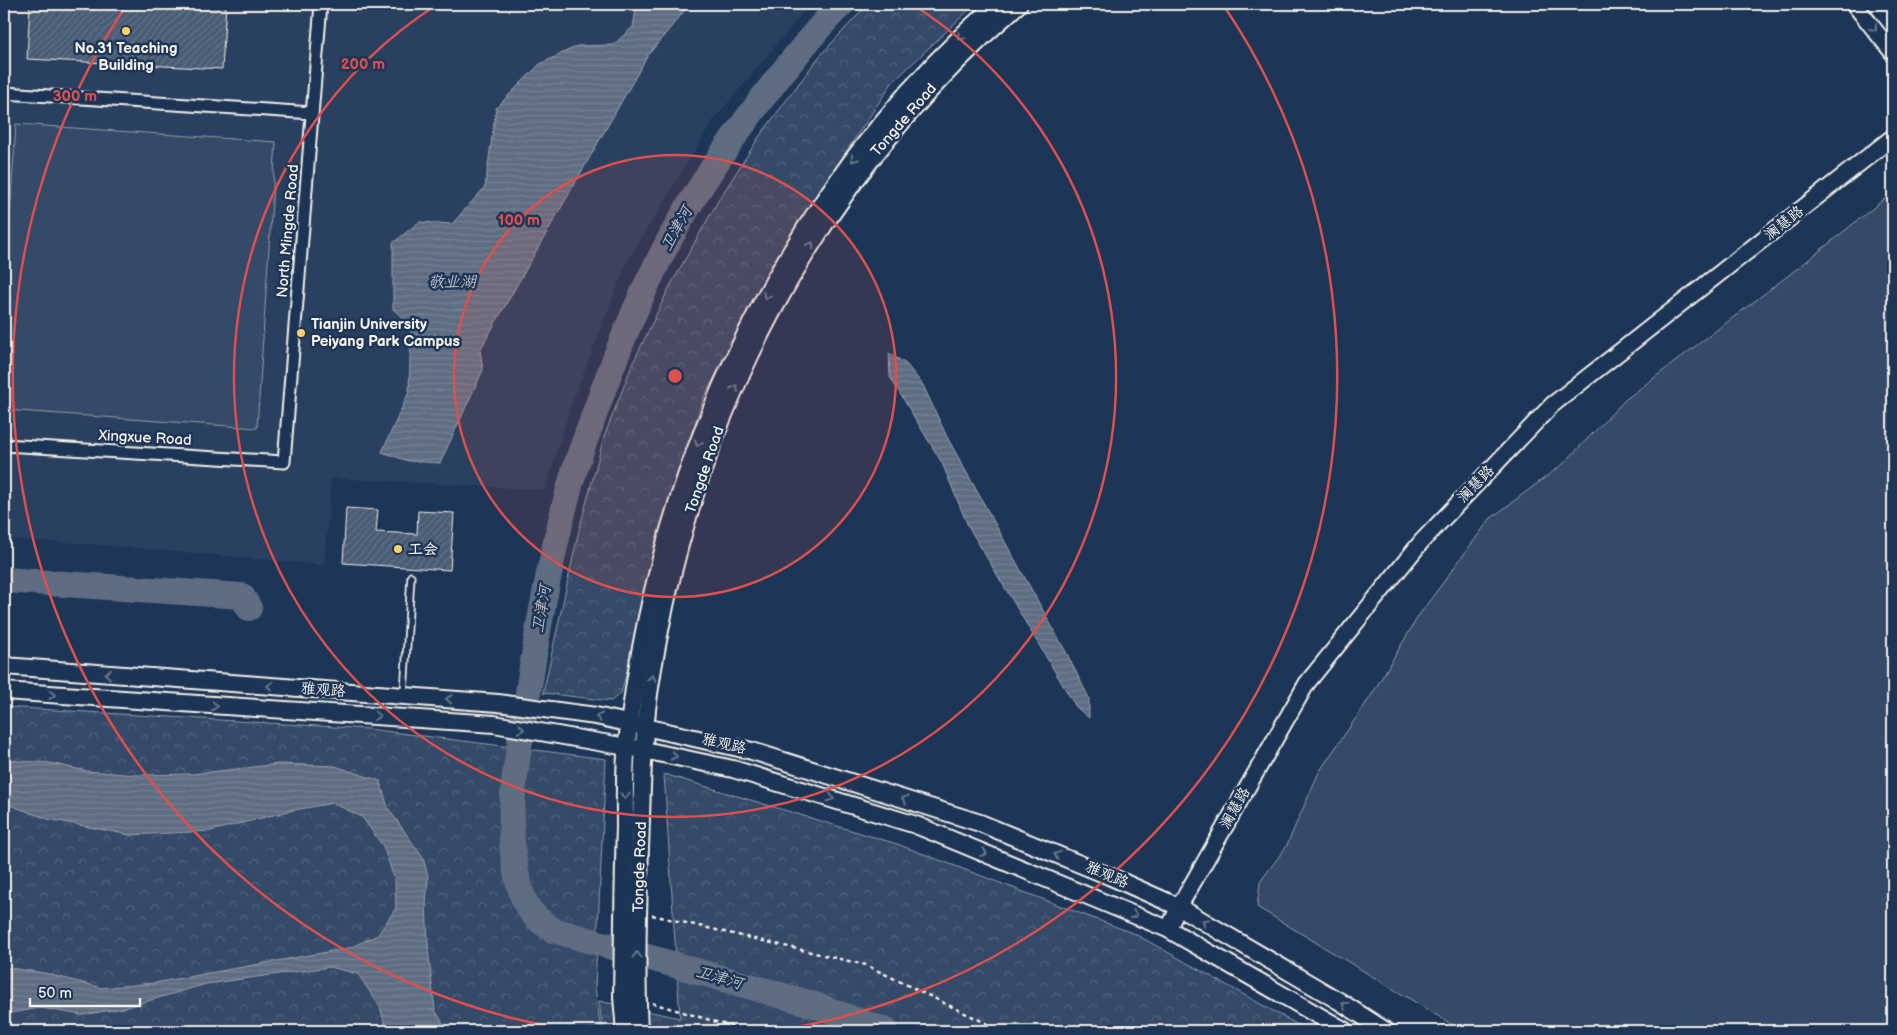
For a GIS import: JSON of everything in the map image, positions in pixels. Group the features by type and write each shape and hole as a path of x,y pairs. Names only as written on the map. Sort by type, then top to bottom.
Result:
{"main road":[{"name":"Tongde Road","path":"625,1031 630,998 626,747 629,723 651,595 680,492 699,439 747,333 801,234 868,139 935,62 996,4"},
{"name":"Tongde Road","path":"630,912 651,687 673,572 713,442 733,391 760,333 787,283 855,179 888,137 939,80 980,38 1019,4"},
{"name":"雅观路","path":"4,666 498,703 596,716 752,751 980,824 1109,876 1179,907 1386,1031"},
{"name":"雅观路","path":"4,692 494,724 644,750 733,769 916,825 1168,930 1345,1031"},
{"name":"Tongde Road","path":"630,998 639,1031"}],"street":[{"name":"North Mingde Road","path":"284,462 321,4"},
{"path":"1854,4 1893,53"},
{"path":"1876,4 1893,26"},
{"path":"4,93 312,113"},
{"name":"澜慧路","path":"1168,930 1179,907 1307,683 1422,541 1552,405 1893,137"},
{"name":"Xingxue Road","path":"4,445 284,462"}],"lane":[{"path":"404,696 411,576"}],"path":[{"path":"630,912 866,965 1002,1031"},
{"path":"630,998 747,1031"}],"shaded area":[{"name":"Tianjin University Peiyang Park Campus","path":"4,4 810,4 713,121 627,262 571,405 545,490 331,478 324,565 88,544 4,539"}],"green space":[{"path":"868,4 975,4 892,83 795,228 704,397 655,542 638,631 621,693 611,701 543,693 579,530 604,437 633,363 669,288 718,201 759,137 818,58"},
{"path":"16,124 276,142 257,428 4,410 4,305"},
{"path":"1893,192 1893,1031 1463,1031 1257,907 1260,882 1286,847 1319,772 1371,696 1419,615 1490,519 1563,464 1625,400 1802,265"},
{"path":"4,707 368,729 606,759 595,987 601,1031 4,1031"},
{"path":"664,774 897,844 1135,934 1309,1031 603,1031 599,1001 680,1018"}],"water":[{"name":"敬业湖","path":"637,4 690,4 648,55 480,350 483,370 440,463 408,461 382,452 409,392 411,326 393,309 393,243 419,222 452,224 485,187 496,108 540,64 577,46 613,45 633,27"},
{"path":"889,353 906,364 923,385 947,437 1066,652 1089,698 1089,718 1076,707 968,526 942,463 890,377"},
{"path":"4,760 50,763 86,771 137,775 193,774 279,764 335,766 380,781 388,808 423,858 428,876 426,907 429,959 435,1010 448,1031 387,1031 380,1007 358,974 330,967 206,984 124,1008 82,1015 41,1008 4,1014 4,967 44,973 102,988 154,983 349,948 378,935 396,908 395,880 383,846 362,817 333,803 289,811 211,831 130,835 48,819 4,803"}],"building":[{"name":"No.31 Teaching Building","path":"30,4 226,4 222,69 27,59"},
{"name":"工会","path":"346,508 378,510 376,532 417,534 418,511 454,513 450,570 343,563"}],"waterway":[{"name":"卫津河","path":"842,4 818,29 781,74 737,132 684,214 638,304 599,400 575,468 551,563 515,773 512,823 513,849 516,873 525,903 535,916 553,930 815,1005 886,1031"},
{"path":"4,580 242,596 249,608"}],"place":[{"name":"No.31 Teaching Building","path":"126,31"},
{"name":"Tianjin University Peiyang Park Campus","path":"301,333"},
{"name":"工会","path":"398,549"}]}
